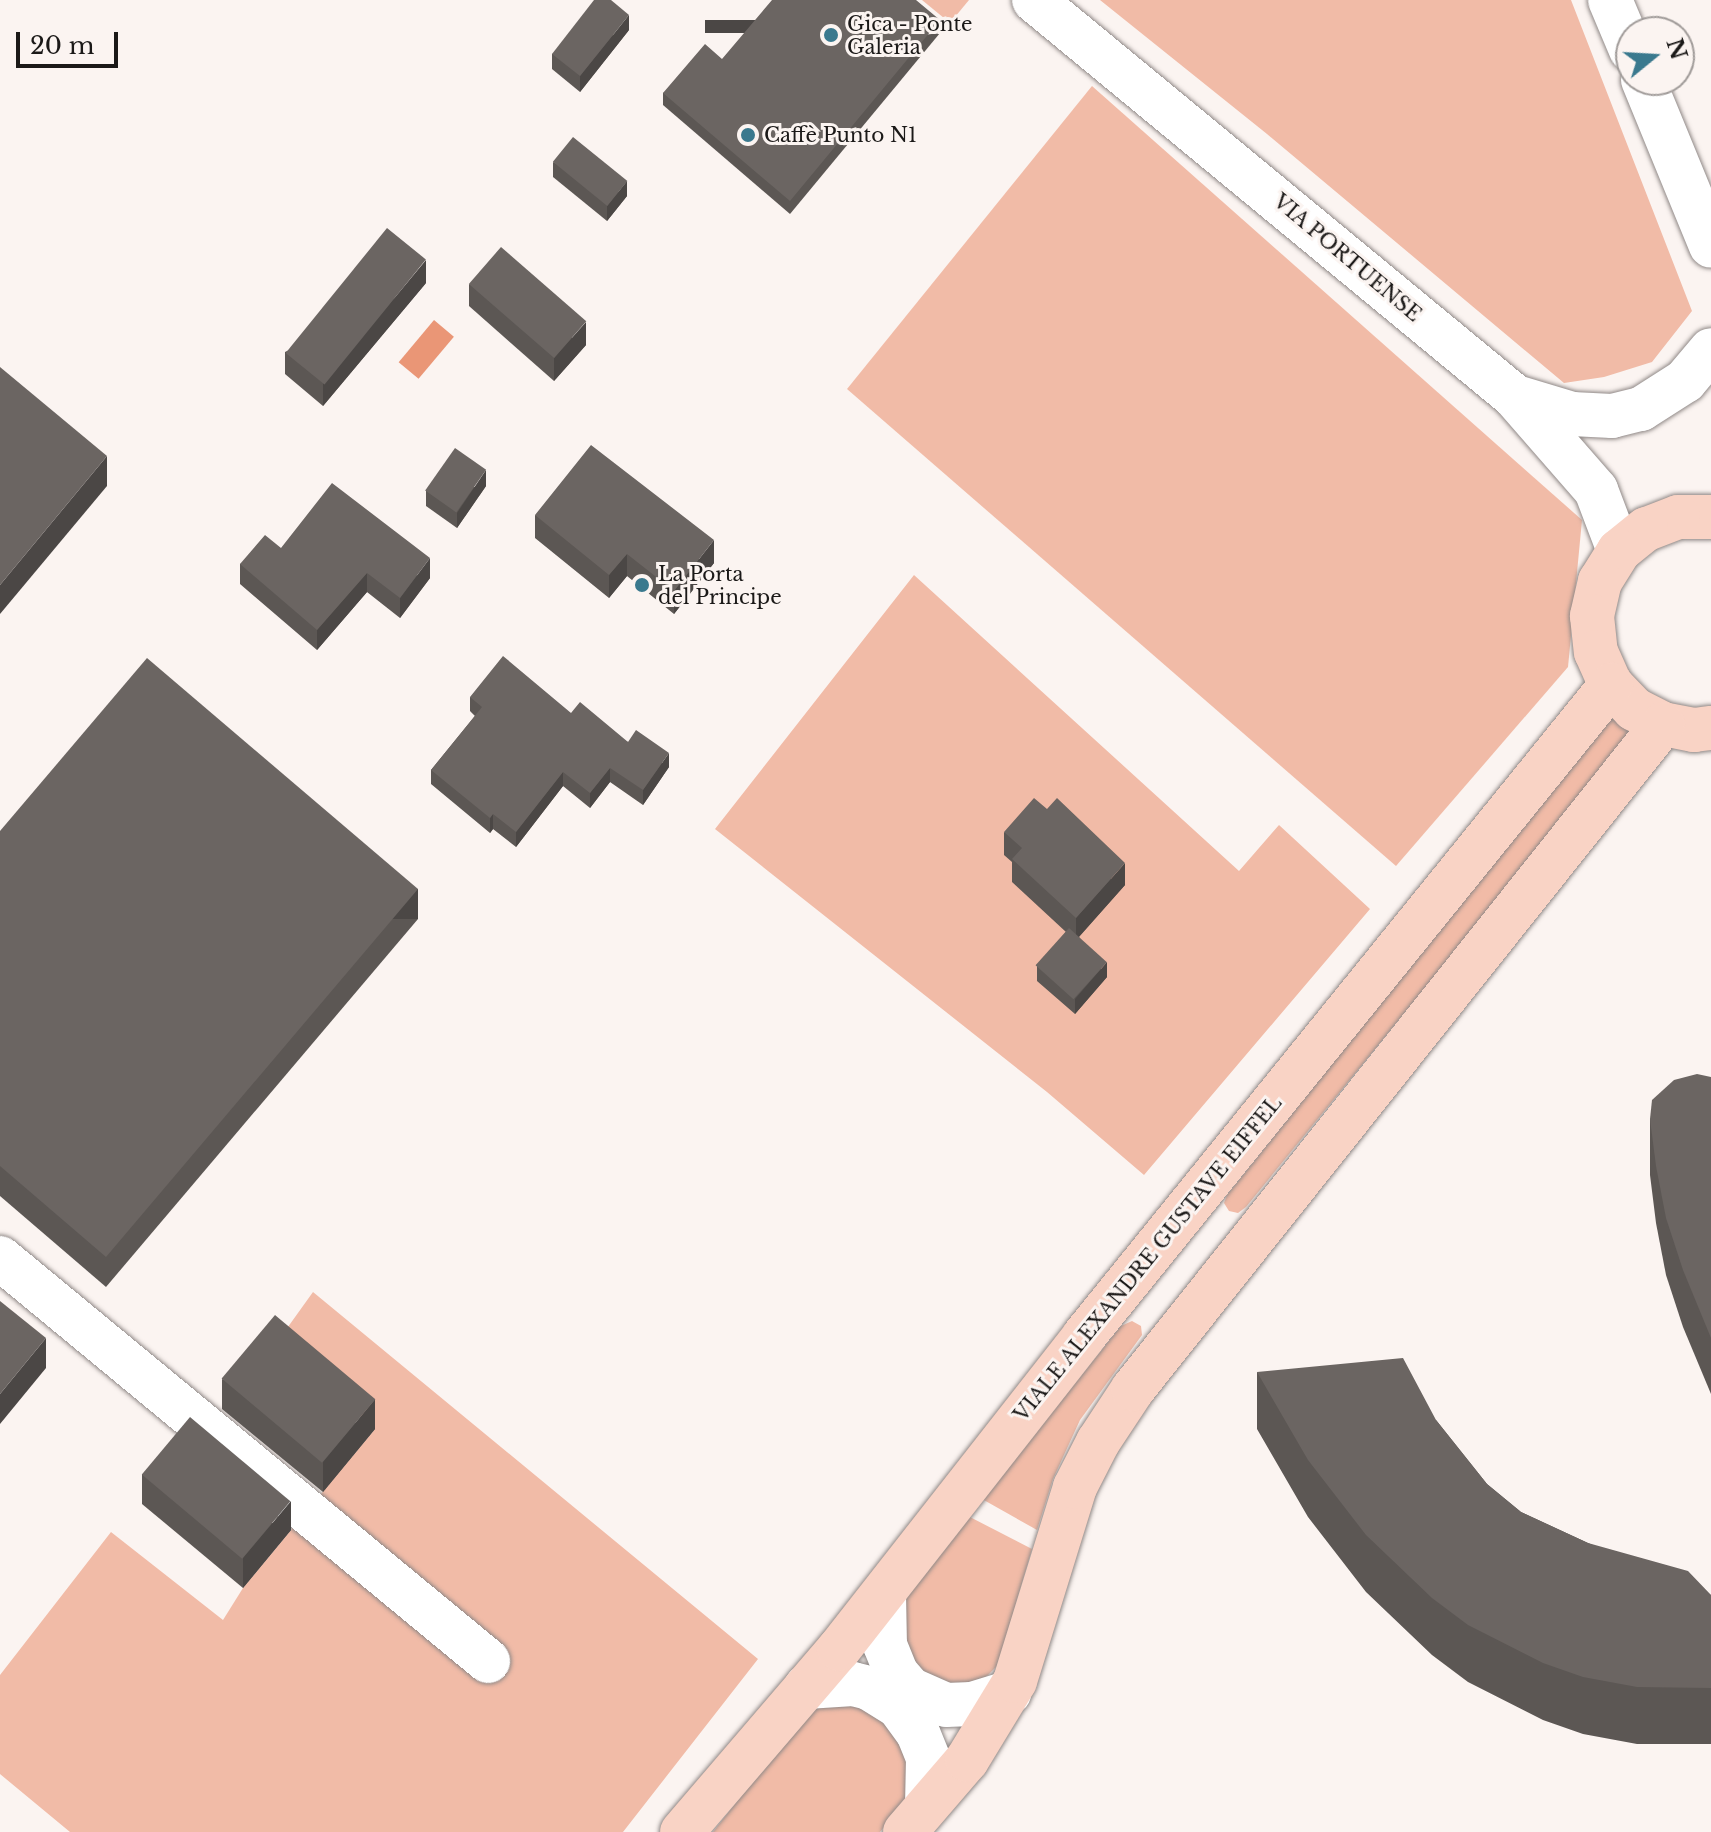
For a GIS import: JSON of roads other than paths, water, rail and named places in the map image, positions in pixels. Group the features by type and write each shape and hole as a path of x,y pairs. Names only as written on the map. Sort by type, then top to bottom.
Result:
{"main road":[{"path":"1711,517 1678,517 1646,529 1619,551 1600,581 1592,616 1596,652 1611,685 1634,709 1663,724 1694,730 1711,728"},
{"name":"VIALE ALEXANDRE GUSTAVE EIFFEL","path":"682,1832 884,1594 1084,1336 1611,685"},
{"path":"916,1819 967,1760 1009,1693 1029,1645 1075,1487 1098,1442 1133,1389 1663,724"}],"street":[{"name":"VIA PORTUENSE","path":"1034,0 1514,396 1596,490 1619,551"},
{"path":"1650,96 1711,246"},
{"path":"1514,396 1572,414 1612,416 1641,409 1685,381 1711,350"},
{"path":"0,1258 488,1661"},
{"path":"884,1594 885,1645 897,1674 910,1689 946,1705 972,1704 1009,1693"},
{"path":"806,1687 853,1684 869,1688 899,1707 918,1733 928,1758 916,1819"}],"place":[{"name":"Gica - Ponte Galeria","path":"831,35"},
{"name":"Caffè Punto N1","path":"748,135"},
{"name":"La Porta del Principe","path":"642,585"}]}
